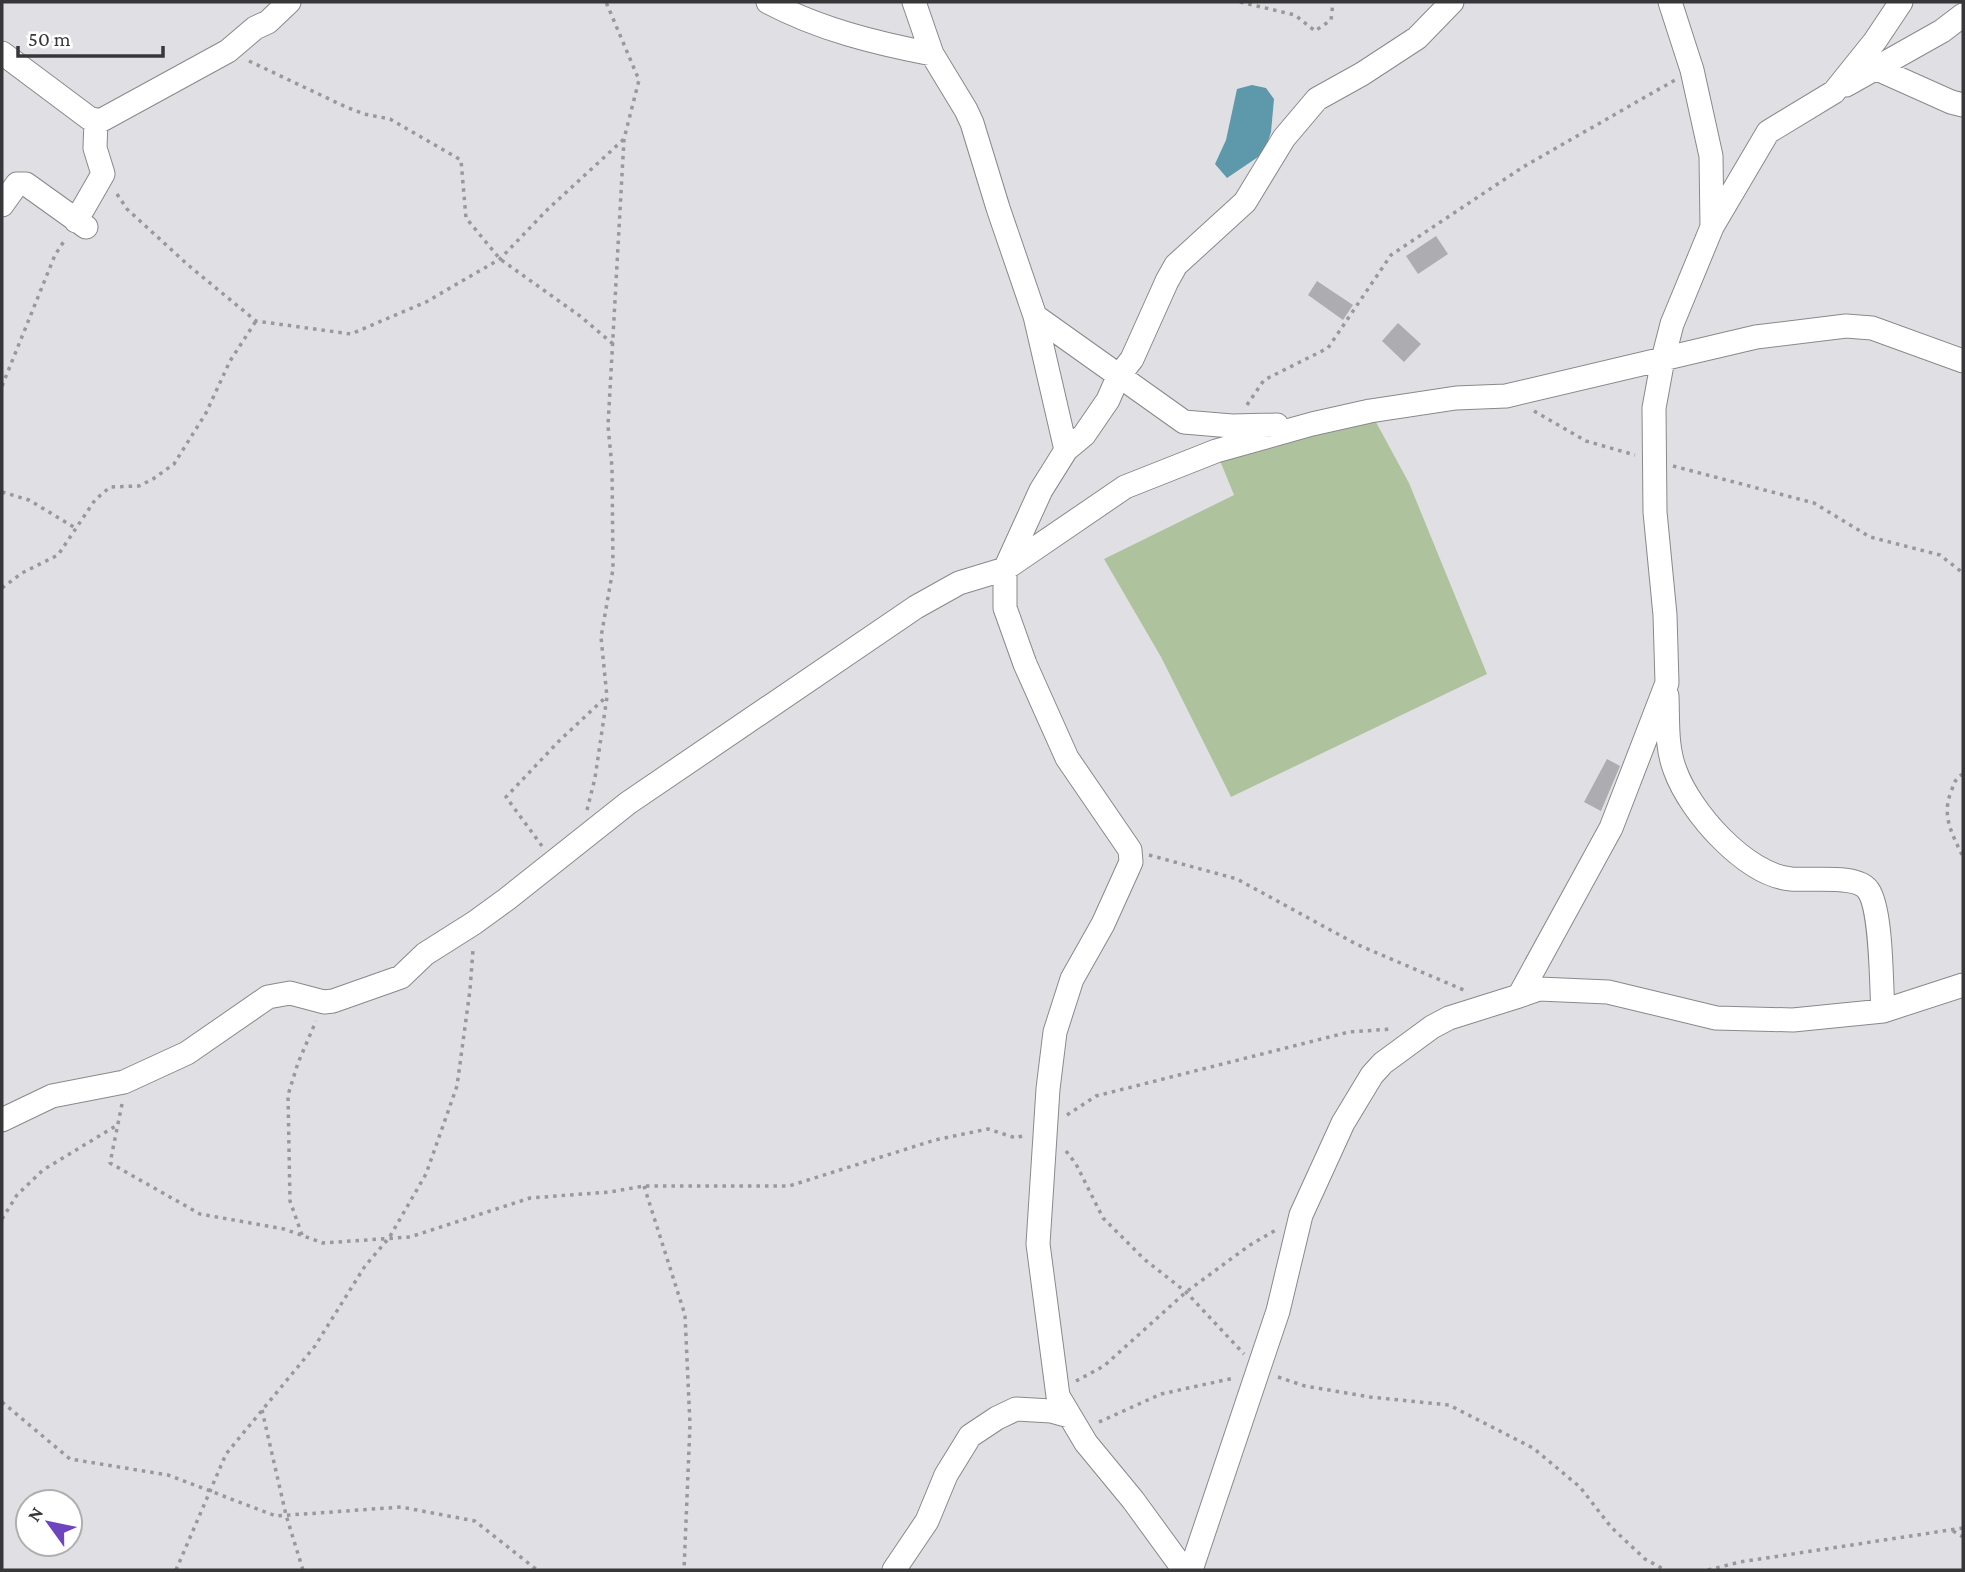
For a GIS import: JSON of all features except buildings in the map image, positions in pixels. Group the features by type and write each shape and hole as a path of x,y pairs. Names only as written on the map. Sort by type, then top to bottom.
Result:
{"street":[{"path":"96,121 114,115 228,51 255,28 268,22 289,2"},
{"path":"768,2 813,24 885,45 932,54"},
{"path":"914,2 932,54 972,123 1035,316 1066,450"},
{"path":"1184,1570 1133,1500 1086,1443 1056,1391 1038,1244 1047,1098 1055,1032 1072,979 1103,924 1131,862 1130,850 1066,758 1025,664 1006,612 1005,569 1041,490 1066,450 1084,435 1108,400 1118,377 1132,359 1176,265 1245,202 1284,138 1317,99 1417,38 1452,2"},
{"path":"1670,2 1692,70 1711,156 1712,228"},
{"path":"1834,92 1875,41 1901,2"},
{"path":"1884,1011 1877,914 1869,890 1857,881 1779,877 1735,852 1721,840 1694,806 1674,768 1669,742 1665,615 1655,512 1654,408 1672,324 1712,228 1768,132 1942,31 1963,15"},
{"path":"2,53 96,121"},
{"path":"1875,68 1963,105"},
{"path":"2,205 17,184 26,184 81,224 103,174 95,148 96,121"},
{"path":"1035,316 1184,422 1232,426 1312,424"},
{"path":"2,1120 52,1096 124,1082 187,1053 268,997 290,993 324,1002 333,1001 401,977 425,954 474,923 628,803 878,631 959,583 1005,569 1125,487 1216,451 1370,411 1456,398 1506,396 1756,337 1846,326 1872,328 1963,361"},
{"path":"1519,996 1611,828 1667,683"},
{"path":"1191,1570 1278,1311 1301,1215 1343,1123 1372,1075 1383,1063 1432,1027 1449,1018 1539,989 1608,992 1723,1018 1793,1020 1884,1011 1963,985"},
{"path":"894,1570 927,1521 946,1475 970,1436 1016,1409 1051,1411 1069,1416"}],"path":[{"path":"579,843 595,778 607,696 601,637 613,569 612,467 608,426 624,139 639,80 606,2"},
{"path":"1240,2 1295,15 1315,31 1331,20 1333,2"},
{"path":"228,51 346,107 390,119 461,160 466,218 500,259 580,316 613,344"},
{"path":"1232,426 1264,380 1328,348 1391,255 1523,167 1692,70"},
{"path":"103,174 127,209 188,265 256,321 351,334 426,302 500,259 624,139"},
{"path":"2,386 55,255 81,224"},
{"path":"2,588 22,573 58,555 95,500 110,487 139,485 153,480 174,464 201,421 230,361 256,321"},
{"path":"1506,396 1586,441 1814,503 1870,537 1940,555 1963,573"},
{"path":"2,492 29,500 77,529"},
{"path":"554,862 506,797 559,741 607,696"},
{"path":"1963,774 1957,777 1945,805 1947,821 1963,857"},
{"path":"1130,850 1237,879 1356,944 1497,1004"},
{"path":"176,1570 226,1454 315,1346 365,1266 389,1238 426,1174 457,1086 470,990 474,923"},
{"path":"302,1236 290,1201 288,1095 298,1063 324,1002"},
{"path":"124,1082 119,1124 110,1163 200,1214 284,1229 323,1243 410,1237 530,1198 610,1192 644,1186 789,1186 935,1140 988,1129 1016,1138 1047,1127 1096,1096 1349,1032 1432,1027"},
{"path":"2,1219 17,1195 43,1170 119,1124"},
{"path":"1047,1127 1076,1164 1103,1218 1144,1259 1186,1292 1259,1370 1305,1386 1449,1405 1533,1448 1580,1487 1611,1527 1645,1559 1665,1570"},
{"path":"644,1186 685,1315 690,1425 684,1570"},
{"path":"1056,1391 1104,1366 1186,1292 1250,1245 1301,1215"},
{"path":"1069,1416 1095,1423 1161,1394 1219,1382 1259,1370"},
{"path":"2,1402 70,1460 167,1475 276,1516 401,1507 475,1521 537,1570"},
{"path":"262,1410 286,1515 303,1570"},
{"path":"1709,1570 1740,1562 1963,1528"},
{"path":"1951,1530 1963,1537"}],"green space":[{"path":"1370,411 1409,483 1487,674 1231,797 1161,657 1104,559 1234,495 1216,451"}],"water":[{"path":"1252,85 1266,88 1274,99 1271,132 1264,153 1227,178 1215,164 1226,140 1237,89"}]}
